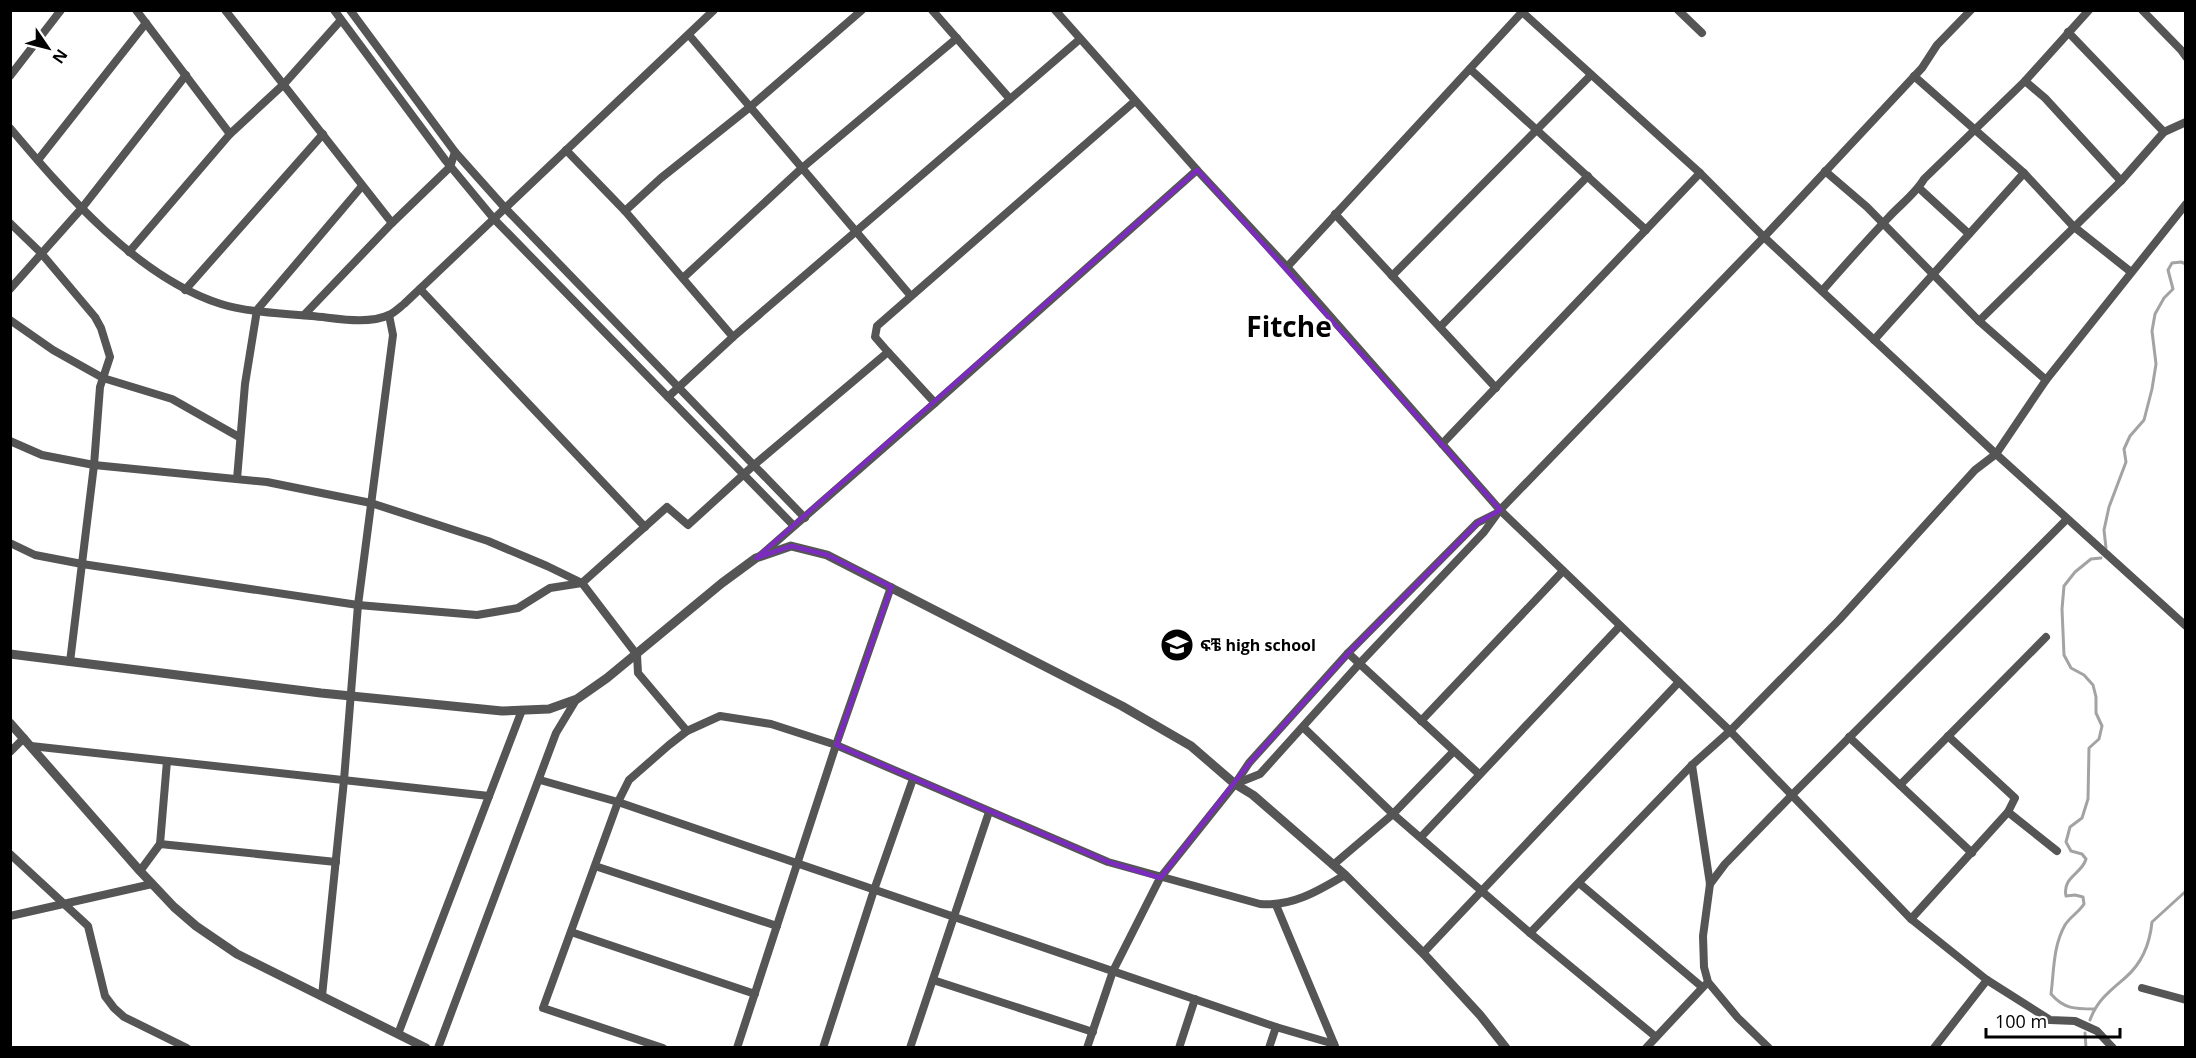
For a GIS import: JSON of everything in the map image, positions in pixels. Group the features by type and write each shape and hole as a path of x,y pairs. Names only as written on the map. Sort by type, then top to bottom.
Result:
{"street":[{"path":"10,75 61,10"},
{"path":"136,10 230,134"},
{"path":"225,10 392,223"},
{"path":"334,10 450,167 494,219 794,526"},
{"path":"350,10 455,152 505,208 805,518"},
{"path":"10,128 82,208 129,252 185,290 223,305 370,320 389,315 420,289 714,10"},
{"path":"625,212 661,178 750,107 862,10"},
{"path":"932,10 1010,99"},
{"path":"1055,10 1197,170 1287,267 1500,510 1730,731 1911,919 1987,980 2050,1020 2075,1021 2097,1031 2113,1047"},
{"path":"1678,10 1702,33"},
{"path":"1235,784 1260,774 1304,728 1360,663 1484,532 1500,510 1764,237 1914,76 1937,45 1971,10"},
{"path":"1822,291 1912,192 1919,188 1924,179 2025,81 2089,10"},
{"path":"2142,10 2186,57"},
{"path":"1287,267 1522,11 1700,173 1764,237 1996,454 2186,626"},
{"path":"129,252 230,134 284,84 341,20"},
{"path":"38,160 146,22"},
{"path":"2068,32 2164,132"},
{"path":"689,35 910,295"},
{"path":"683,278 802,168 957,38"},
{"path":"668,397 733,337 1080,39"},
{"path":"1470,69 1646,230"},
{"path":"10,289 82,208 186,75"},
{"path":"1392,276 1591,75"},
{"path":"1914,76 2024,173 2073,226 2131,272"},
{"path":"2025,81 2045,98 2121,181"},
{"path":"935,403 875,337 877,326 1135,101"},
{"path":"1979,321 2121,181 2164,132 2186,122"},
{"path":"185,290 323,134"},
{"path":"566,150 625,212 733,337"},
{"path":"304,315 392,223 450,167 455,152"},
{"path":"10,654 502,711 549,709 576,700 637,655 722,583 805,518 1197,170"},
{"path":"1825,171 1883,223 1979,321 2046,380"},
{"path":"1442,444 1700,173"},
{"path":"1874,340 2024,173"},
{"path":"1440,327 1588,176"},
{"path":"237,479 245,384 257,310 362,186"},
{"path":"1919,188 1969,234"},
{"path":"1530,933 1692,765 1730,731 1839,620 1975,470 1996,454 2046,380 2186,204"},
{"path":"1335,214 1496,388"},
{"path":"10,223 40,253 95,317 110,357 100,387 94,465 70,662"},
{"path":"420,289 645,526"},
{"path":"322,996 344,780 358,605 393,335 389,315"},
{"path":"10,320 53,350 103,378 172,399 239,437"},
{"path":"10,543 35,555 82,564 358,605 477,615 518,608 550,588 582,583 667,507 688,525 754,465 888,352"},
{"path":"10,441 42,455 94,465 267,482 371,503 488,541 582,583 637,655 638,673 687,731"},
{"path":"1088,1047 1113,971 1160,878 1249,763 1348,653 1477,523 1500,510"},
{"path":"1710,884 1725,864 1792,795 2067,519"},
{"path":"756,558 791,546 827,555 1122,706 1191,746 1235,784 1253,795 1345,875 1423,953 1506,1047"},
{"path":"1421,721 1563,571"},
{"path":"737,1047 836,745 891,587"},
{"path":"1421,837 1620,626"},
{"path":"1900,785 2046,637"},
{"path":"1348,653 1479,774"},
{"path":"1423,953 1679,682"},
{"path":"438,1047 556,733 576,700"},
{"path":"398,1034 522,710"},
{"path":"663,1047 543,1008 618,802 629,780 687,731 720,716 771,723 836,745 1108,862 1260,904 1276,905 1314,893 1345,875"},
{"path":"10,723 152,884 174,907 217,941 426,1047"},
{"path":"1304,728 1393,814 1530,933 1656,1037"},
{"path":"1911,919 2008,812 2015,798 1948,736"},
{"path":"1849,737 1972,853"},
{"path":"10,752 28,742 167,761 489,796"},
{"path":"1333,865 1393,814 1454,752"},
{"path":"140,871 160,844 167,761"},
{"path":"1646,1047 1705,985 1703,936 1710,884 1692,765"},
{"path":"823,1047 913,779"},
{"path":"540,780 618,802 1335,1046"},
{"path":"912,1047 989,812"},
{"path":"2008,812 2058,851"},
{"path":"160,844 336,862"},
{"path":"10,854 88,926 105,996 114,1008 124,1017 187,1047"},
{"path":"595,866 777,926"},
{"path":"1579,883 1705,985 1769,1047"},
{"path":"10,916 152,884"},
{"path":"1276,905 1335,1046"},
{"path":"571,932 755,994"},
{"path":"933,980 1093,1032"},
{"path":"1934,1047 1987,980"},
{"path":"2142,988 2186,1000"},
{"path":"1179,1047 1195,999"},
{"path":"1269,1047 1276,1027"}],"highlighted area":[{"path":"1197,170 1500,510 1477,523 1348,653 1249,763 1160,878 1108,862 836,745 891,587 827,555 791,546 756,558"}],"waterway":[{"path":"2106,548 2104,530 2109,507 2126,462 2124,449 2130,436 2144,420 2152,389 2156,364 2152,331 2155,314 2164,298 2173,289 2168,270 2172,263 2186,264"},
{"path":"2094,1009 2070,1007 2051,994 2058,941 2067,922 2084,904 2083,897 2066,896 2067,884 2086,859 2082,854 2071,851 2066,842 2070,827 2082,818 2088,799 2089,748 2099,739 2102,726 2096,713 2093,685 2084,675 2071,668 2064,655 2062,609 2064,586 2075,572 2091,559 2101,558"},
{"path":"2090,1020 2101,1001 2141,959 2152,922 2186,891"},
{"path":"2085,1033 2086,1048"}],"place":[{"name":"ፍቼ high school","path":"1177,645"}],"district":[{"name":"Fitche","path":"1289,327"}]}
